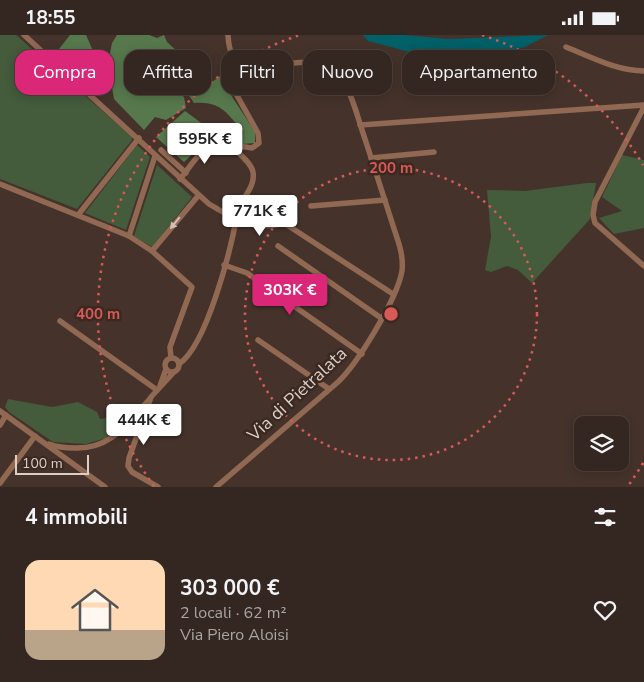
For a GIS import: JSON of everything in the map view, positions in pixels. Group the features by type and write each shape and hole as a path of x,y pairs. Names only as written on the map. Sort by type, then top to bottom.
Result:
{"street":[{"path":"24,35 139,138 154,156 198,196 237,219 262,227 284,223 393,294"},
{"path":"228,35 228,50"},
{"path":"566,47 611,65 633,71 644,71"},
{"name":"Via di Pietralata","path":"216,487 350,369 362,354 401,276 403,259 347,88 324,65 302,62 293,63"},
{"path":"180,179 208,146 220,143 231,146 254,147 260,141 258,133 237,95"},
{"path":"360,125 644,106"},
{"path":"644,106 595,202 593,215 597,225 644,266"},
{"path":"78,215 139,138"},
{"path":"44,442 62,447 88,448 104,443 178,369 179,363 192,350 202,334 224,265 237,219 237,212 251,185 253,174 250,166 231,146"},
{"path":"161,150 186,173"},
{"path":"371,158 434,152"},
{"path":"129,236 154,156"},
{"path":"0,184 129,236 152,251 192,287 172,341 171,358"},
{"path":"152,251 198,196"},
{"path":"311,206 385,200"},
{"path":"278,247 381,317"},
{"path":"224,265 247,273 362,354"},
{"path":"60,321 158,389"},
{"path":"258,340 329,389"},
{"path":"171,358 179,363"},
{"path":"158,389 166,369 166,361 171,358"},
{"path":"166,369 174,372"},
{"path":"151,397 128,464 136,475 158,487"},
{"path":"0,411 105,487"},
{"path":"0,425 6,415"},
{"path":"0,486 34,435"},
{"path":"58,453 58,450 62,447"}],"green space":[{"path":"0,35 16,35 33,50 15,50 15,95 84,95 132,137 132,140 77,209 0,179"},
{"path":"70,35 86,35 93,50 58,50"},
{"path":"117,35 149,35 157,38 164,35 167,42 176,50 124,50 124,95 181,95 184,97 186,108 166,120 155,117 144,130 114,99 114,50 111,50"},
{"path":"221,76 221,95 231,95 255,132 255,143 242,144 240,141 243,132 228,114 217,106 194,103 189,95 211,95 211,83"},
{"path":"185,111 200,122 216,139 202,145 184,162 156,137"},
{"path":"137,145 150,157 126,230 85,213"},
{"path":"622,155 644,160 644,228 614,234 599,218 622,211 602,197"},
{"path":"157,165 192,197 152,247 134,236"},
{"path":"596,183 590,219 532,283 518,270 507,266 491,272 485,270 491,237 487,190 525,191"},
{"path":"8,399 52,407 78,402 97,412 100,419 129,415 106,438 86,444 53,442 9,412 5,407"}],"water":[{"path":"363,35 404,35 448,39 548,35 525,47 512,50 402,50 368,41"}]}
